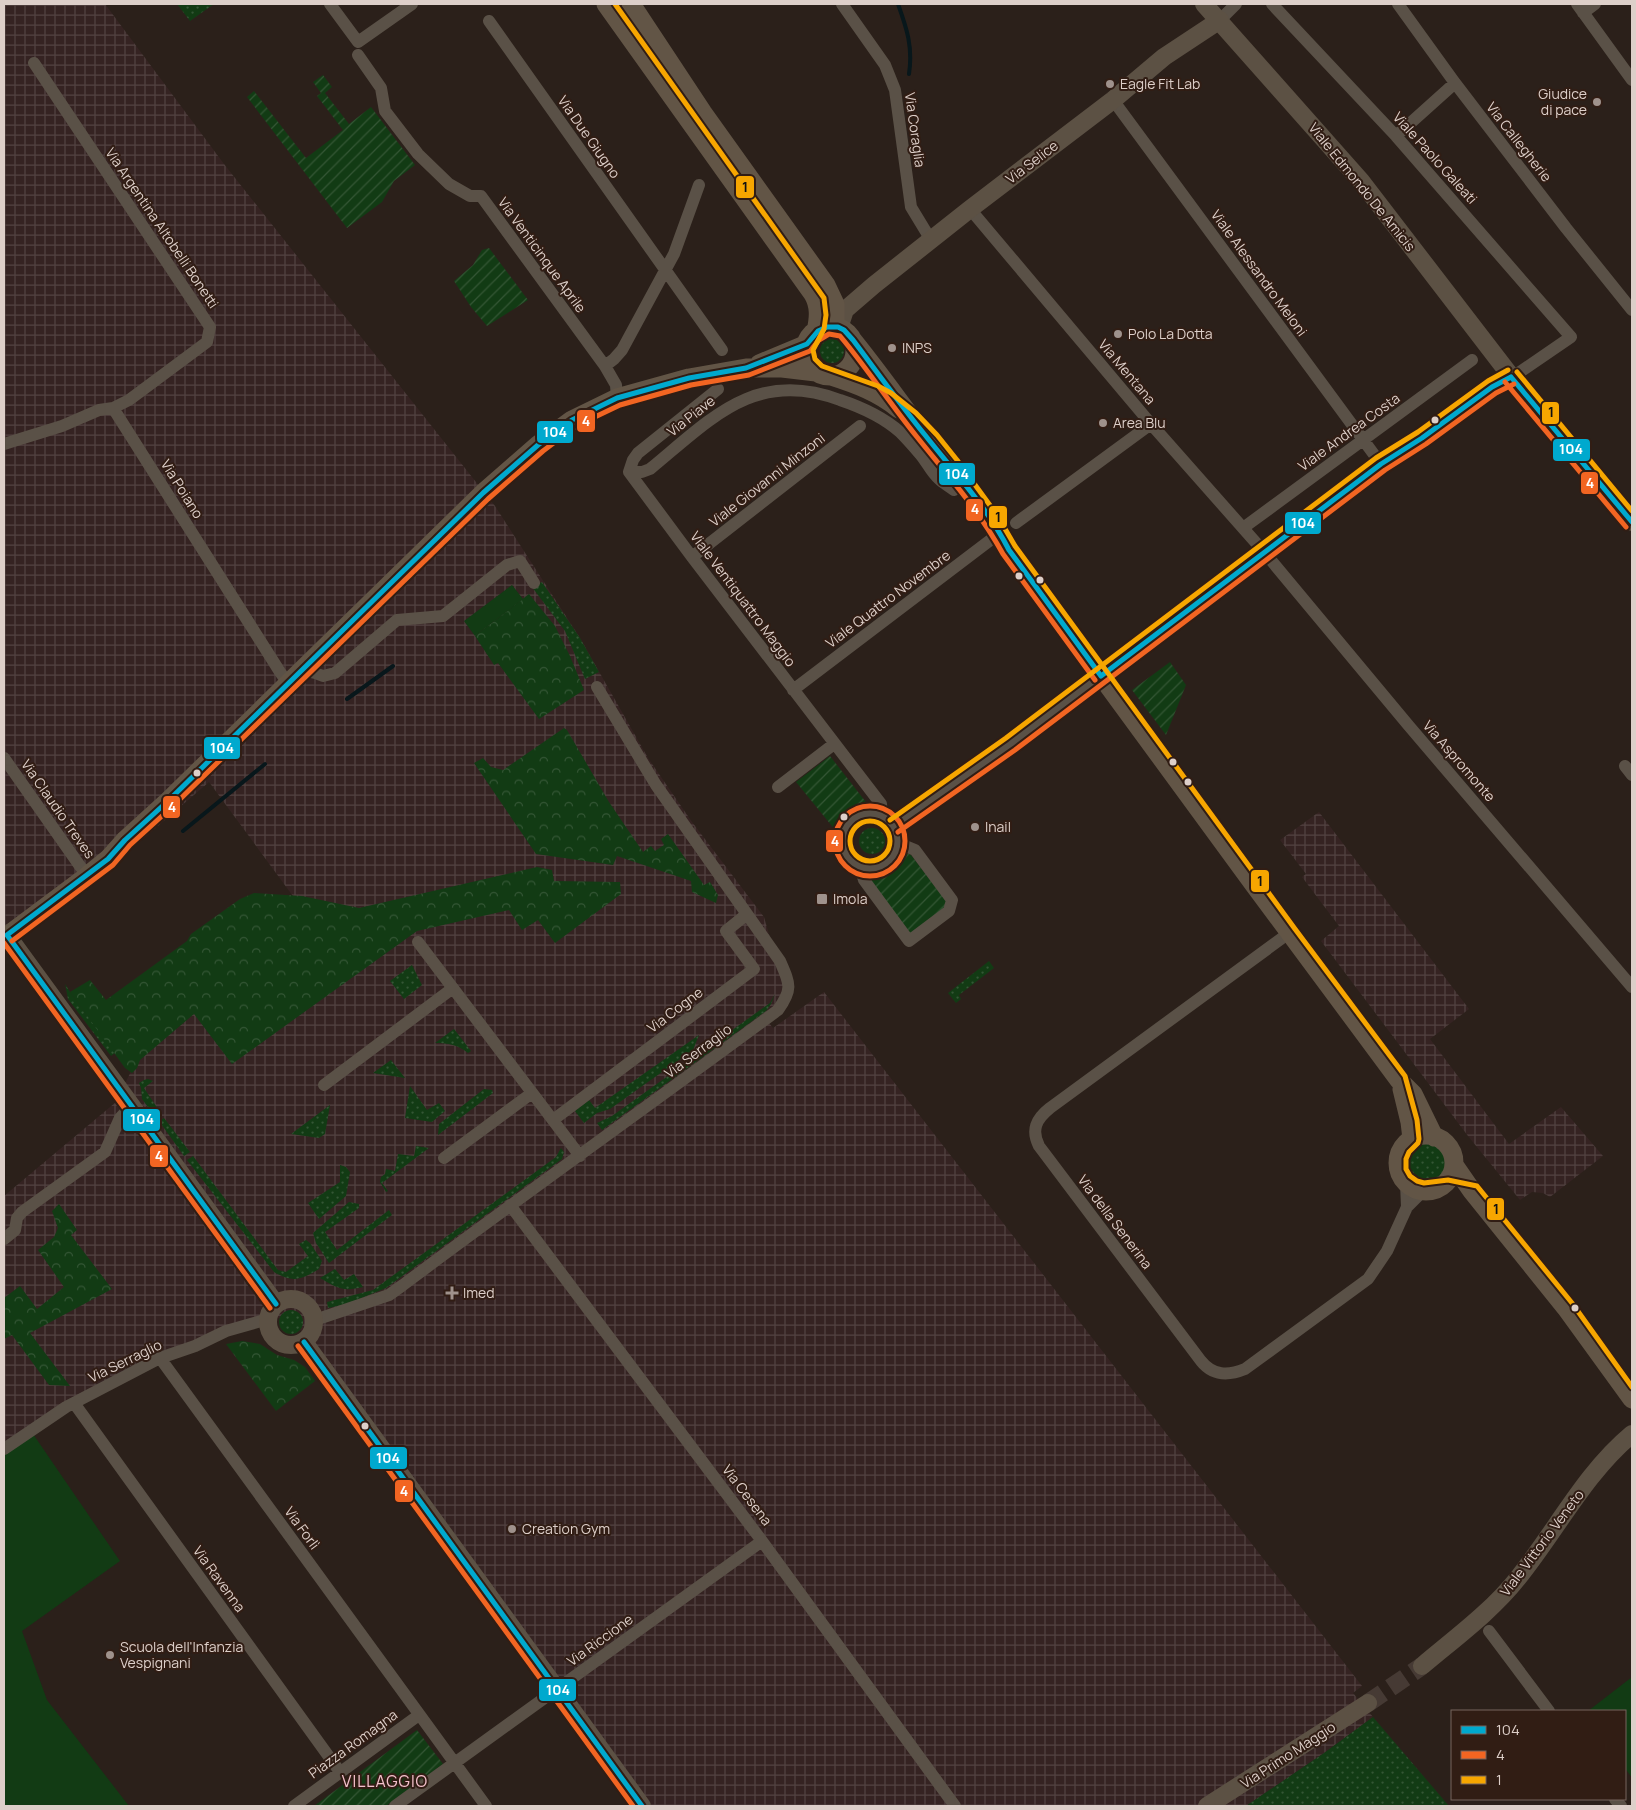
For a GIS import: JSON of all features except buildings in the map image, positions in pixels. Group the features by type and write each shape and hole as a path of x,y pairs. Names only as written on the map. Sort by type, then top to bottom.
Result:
{"main road":[{"path":"606,4 813,294 818,307 807,360 824,374 845,371 854,360 855,352 842,331 835,304 826,285 703,113 631,4"},
{"path":"746,368 811,338 829,326 842,331 877,370 914,421 1008,527 1009,550 1289,933 1399,1080 1413,1094 1434,1137"},
{"path":"6,937 108,859 125,840 506,471 538,444 572,420 617,398 688,378 746,368 782,368 824,374 864,387 887,399 914,421"},
{"path":"1399,1080 1410,1122 1412,1139"},
{"path":"1472,1191 1423,1187 1401,1176 1398,1160 1400,1152 1405,1144 1420,1136 1434,1137 1446,1143 1450,1149 1454,1165 1472,1191 1566,1308 1632,1398"},
{"path":"1423,1187 1447,1182 1452,1174 1454,1165"}],"street":[{"path":"330,4 358,42 412,4"},
{"name":"Via Coraglia","path":"842,4 885,65 892,82 895,90 911,207 931,240"},
{"name":"Viale Edmondo De Amicis","path":"1204,4 1361,181 1511,377 1632,522"},
{"name":"Via Selice","path":"842,331 845,310 970,209 1113,100 1164,57 1220,20 1236,4"},
{"name":"Viale Paolo Galeati","path":"1272,4 1396,136 1571,337 1511,377"},
{"name":"Via Callegherie","path":"1398,4 1455,83 1632,310"},
{"path":"1595,4 1580,8 1632,79"},
{"name":"Via Due Giugno","path":"489,21 722,350"},
{"name":"Via Venticinque Aprile","path":"358,54 381,88 385,111 418,154 449,184 470,196 481,196 605,366 616,386 617,398"},
{"name":"Via Argentina Altobelli Bonetti","path":"34,63 210,327 207,342 129,400 113,408"},
{"path":"1396,136 1455,83"},
{"name":"Viale Alessandro Meloni","path":"1113,100 1381,464"},
{"path":"605,366 614,360 622,350 666,271 699,185"},
{"name":"Via Mentana","path":"970,209 1151,424 1265,553"},
{"name":"Viale Andrea Costa","path":"1242,528 1472,360"},
{"path":"894,826 1010,744 1381,464 1422,438 1492,387 1511,377"},
{"name":"Via Piave","path":"718,389 638,453 633,460 630,472 642,472 650,469 725,408 761,393 796,390 830,396 858,406 876,416 899,432 920,454 937,478 954,490"},
{"path":"4,444 62,426 99,410 113,408"},
{"name":"Via Poiano","path":"113,408 280,672 294,677"},
{"name":"Viale Quattro Novembre","path":"793,690 1008,527 1151,424"},
{"name":"Viale Giovanni Minzoni","path":"692,557 860,426"},
{"name":"Viale Ventiquattro Maggio","path":"630,472 835,747 881,804 882,816"},
{"name":"Via Aspromonte","path":"1265,553 1409,726 1632,987"},
{"path":"294,677 315,672 323,676 335,673 398,620 443,616 507,565 520,562 534,583"},
{"name":"Via Serraglio","path":"315,1320 389,1294 778,1010 787,997 788,980 780,961 656,785 597,687"},
{"path":"778,787 835,747"},
{"name":"Via Claudio Treves","path":"4,758 87,876"},
{"path":"874,813 882,816 894,826 898,834 896,852 885,865 869,869 860,867 853,864 844,852 842,839 844,831 847,824 859,815 874,813"},
{"path":"860,867 864,880 910,941 949,911 952,900 915,850 898,843"},
{"name":"Via Cogne","path":"553,1120 754,969 726,931 747,914"},
{"name":"Via della Senerina","path":"1289,933 1050,1108 1038,1118 1034,1128 1035,1139 1204,1364 1211,1371 1220,1374 1233,1374 1245,1369 1368,1279 1387,1251 1408,1207 1423,1187"},
{"path":"6,937 131,1106 272,1311"},
{"path":"418,942 580,1156"},
{"path":"324,1085 453,988"},
{"path":"444,1158 532,1093"},
{"path":"4,1239 15,1230 17,1218 22,1212 105,1152 120,1118 131,1106"},
{"name":"Via Cesena","path":"510,1205 762,1541 955,1806"},
{"path":"297,1299 309,1307 315,1320 313,1333 304,1342 291,1346 278,1342 270,1332 272,1311 282,1300 297,1299"},
{"name":"Via Serraglio","path":"4,1448 74,1403 160,1358 195,1346 272,1311"},
{"path":"304,1342 642,1806"},
{"name":"Via Forlì","path":"160,1358 419,1715"},
{"name":"Via Ravenna","path":"74,1403 340,1772"},
{"name":"Viale Vittorio Veneto","path":"1422,1666 1479,1618 1510,1588 1581,1492 1604,1463 1632,1434"},
{"name":"Via Riccione","path":"454,1762 762,1541"},
{"path":"1488,1631 1548,1710"},
{"name":"Via Primo Maggio","path":"1207,1806 1368,1703"},
{"name":"Piazza Romagna","path":"294,1806 419,1715 486,1806"},
{"path":"395,1806 454,1762"}],"shaded area":[{"path":"4,4 105,4 224,164 495,506 580,638 648,758 692,822 764,917 783,983 784,1004 769,1023 773,1028 824,992 1362,1686 1353,1693 1373,1717 1246,1806 646,1806 434,1506 290,1316 250,1322 175,1348 4,1450 4,1196 116,1102 137,1059 301,907 209,782 137,844 4,941"},
{"path":"1319,812 1469,1009 1430,1039 1509,1144 1561,1107 1603,1156 1550,1197 1543,1193 1532,1192 1520,1200 1468,1136 1321,941 1339,926 1302,877 1306,874 1280,840"}],"green space":[{"path":"177,4 214,4 190,21"},
{"path":"323,75 332,87 325,93 349,124 371,107 415,165 394,181 382,202 347,228 247,97 254,91 306,158 343,130 317,96 321,93 313,82"},
{"path":"489,248 528,300 487,326 471,307 454,281 473,265 482,250"},
{"path":"832,339 841,342 844,351 841,360 832,363 823,360 820,351 823,342"},
{"path":"542,582 580,638 599,672 585,679 565,631 532,587"},
{"path":"512,585 523,599 475,636 464,621"},
{"path":"529,594 555,626 584,690 539,719 498,663 494,665 475,636"},
{"path":"1170,662 1186,685 1166,735 1132,690"},
{"path":"564,728 567,730 609,802 643,852 651,846 655,851 664,845 661,839 668,834 704,885 710,882 718,895 716,903 692,892 691,881 617,856 613,865 536,854 474,763 483,758 491,767 503,770"},
{"path":"830,756 869,806 859,809 850,815 836,831 796,782"},
{"path":"872,828 881,832 885,841 881,850 872,854 863,850 859,841 863,832"},
{"path":"904,852 911,855 947,902 946,909 913,937 868,878 881,877 892,872 903,859"},
{"path":"537,867 552,870 554,881 620,882 621,894 555,943 538,920 522,930 509,910 417,931 232,1064 194,1014 140,1060 137,1068 132,1073 125,1068 70,992 90,980 106,1000 187,941 191,934 240,899 254,893 302,896 359,908"},
{"path":"989,961 994,968 959,995 961,999 956,1003 948,993"},
{"path":"412,965 422,985 404,999 390,981"},
{"path":"65,984 115,1053 111,1056 68,999"},
{"path":"775,994 766,1011 602,1130 597,1123 612,1116 770,1003"},
{"path":"454,1029 471,1051 468,1053 453,1045 435,1043"},
{"path":"699,1035 693,1050 610,1109 597,1113 584,1123 575,1111 589,1100 595,1108"},
{"path":"391,1060 405,1078 373,1073"},
{"path":"148,1079 153,1081 144,1088 162,1115 156,1118 142,1099 139,1083"},
{"path":"410,1086 427,1110 439,1103 445,1111 432,1122 405,1118"},
{"path":"484,1089 492,1090 493,1093 438,1135 439,1124"},
{"path":"330,1105 325,1134 319,1138 291,1134"},
{"path":"164,1118 190,1152 184,1156 159,1121"},
{"path":"1430,1142 1437,1145 1443,1151 1446,1162 1445,1170 1437,1179 1430,1182 1422,1182 1415,1179 1407,1170 1406,1158 1409,1151 1418,1143"},
{"path":"416,1146 429,1148 382,1183 388,1191 386,1192 380,1182 386,1169 395,1171 398,1154 414,1156"},
{"path":"561,1148 564,1152 562,1159 386,1288 347,1304 328,1308 327,1302 373,1290 556,1157"},
{"path":"193,1156 278,1270 286,1272 308,1256 299,1244 306,1240 322,1261 319,1269 297,1279 287,1278 274,1272 187,1160"},
{"path":"340,1165 346,1167 350,1172 346,1196 319,1219 308,1203 340,1182"},
{"path":"349,1202 359,1204 359,1208 325,1232 337,1250 389,1210 392,1215 329,1263 316,1243 313,1233"},
{"path":"59,1204 77,1230 71,1235 112,1289 30,1333 70,1386 49,1385 12,1335 4,1339 4,1298 20,1286 37,1309 64,1287 38,1250 54,1237 58,1228 52,1211"},
{"path":"335,1269 344,1280 354,1274 363,1287 340,1288 320,1278"},
{"path":"291,1310 299,1314 303,1322 299,1330 291,1334 283,1330 279,1322 283,1314"},
{"path":"242,1341 260,1344 277,1355 294,1360 305,1367 315,1381 276,1411 226,1344"},
{"path":"31,1431 120,1561 22,1631 47,1700 129,1806 4,1806 4,1450"},
{"path":"1632,1677 1632,1778 1626,1769 1626,1710 1589,1710"},
{"path":"1373,1717 1449,1806 1246,1806 1324,1753"},
{"path":"417,1730 443,1764 386,1806 314,1806"}],"waterway":[{"path":"898,4 908,38 910,55 909,74"},
{"path":"347,699 393,666"},
{"path":"183,831 265,764"}],"tunnel":[{"path":"1368,1703 1422,1666"}],"transit line":[{"name":"1","path":"615,4 824,298 826,315 824,329 813,350 815,359 822,366 878,386 891,393 916,413 937,435 997,515 1015,546 1405,1076 1417,1120 1419,1139 1406,1159 1406,1169 1410,1176 1424,1183 1448,1180 1477,1186 1572,1303 1632,1387"},
{"name":"104","path":"7,935 108,859 125,840 168,801 483,493 538,445 572,420 617,398 689,378 746,368 807,344 818,331 827,327 838,327 844,330 853,340 981,505 1009,550 1101,676"},
{"name":"4","path":"12,941 113,865 130,845 173,806 488,499 543,451 576,426 620,405 691,385 749,375 810,351 819,340 829,334 840,336 963,494 984,522 1003,554 1095,680"},
{"name":"1","path":"890,820 1006,738 1376,458 1418,432 1488,381 1508,370"},
{"name":"1","path":"1517,372 1632,511"},
{"name":"104","path":"1511,377 1632,522"},
{"name":"104","path":"1101,676 1381,464 1422,438 1492,387 1511,377"},
{"name":"4","path":"1505,382 1626,527"},
{"name":"4","path":"898,832 1015,750 1385,470 1426,444 1496,393 1514,384"},
{"name":"4","path":"877,806 890,812 899,821 903,827 905,841 903,855 895,866 884,874 863,876 856,874 845,866 837,855 835,834 837,827 845,816 856,808 877,806"},
{"name":"1","path":"874,821 881,824 887,830 890,841 889,849 881,858 874,861 866,861 859,858 851,849 850,837 853,830 862,822 874,821"},
{"name":"104","path":"7,935 276,1304"},
{"name":"4","path":"4,943 270,1308"},
{"name":"104","path":"304,1342 642,1806"},
{"name":"4","path":"298,1346 633,1806"}],"place":[{"name":"Eagle Fit Lab","path":"1110,84"},
{"name":"Giudice di pace","path":"1597,102"},
{"name":"Polo La Dotta","path":"1118,334"},
{"name":"INPS","path":"892,348"},
{"name":"Area Blu","path":"1103,423"},
{"name":"Inail","path":"975,827"},
{"name":"Imola","path":"822,899"},
{"name":"Imed","path":"452,1293"},
{"name":"Creation Gym","path":"512,1529"},
{"name":"Scuola dell'Infanzia Vespignani","path":"110,1655"}],"district":[{"name":"VILLAGGIO","path":"385,1781"}]}
